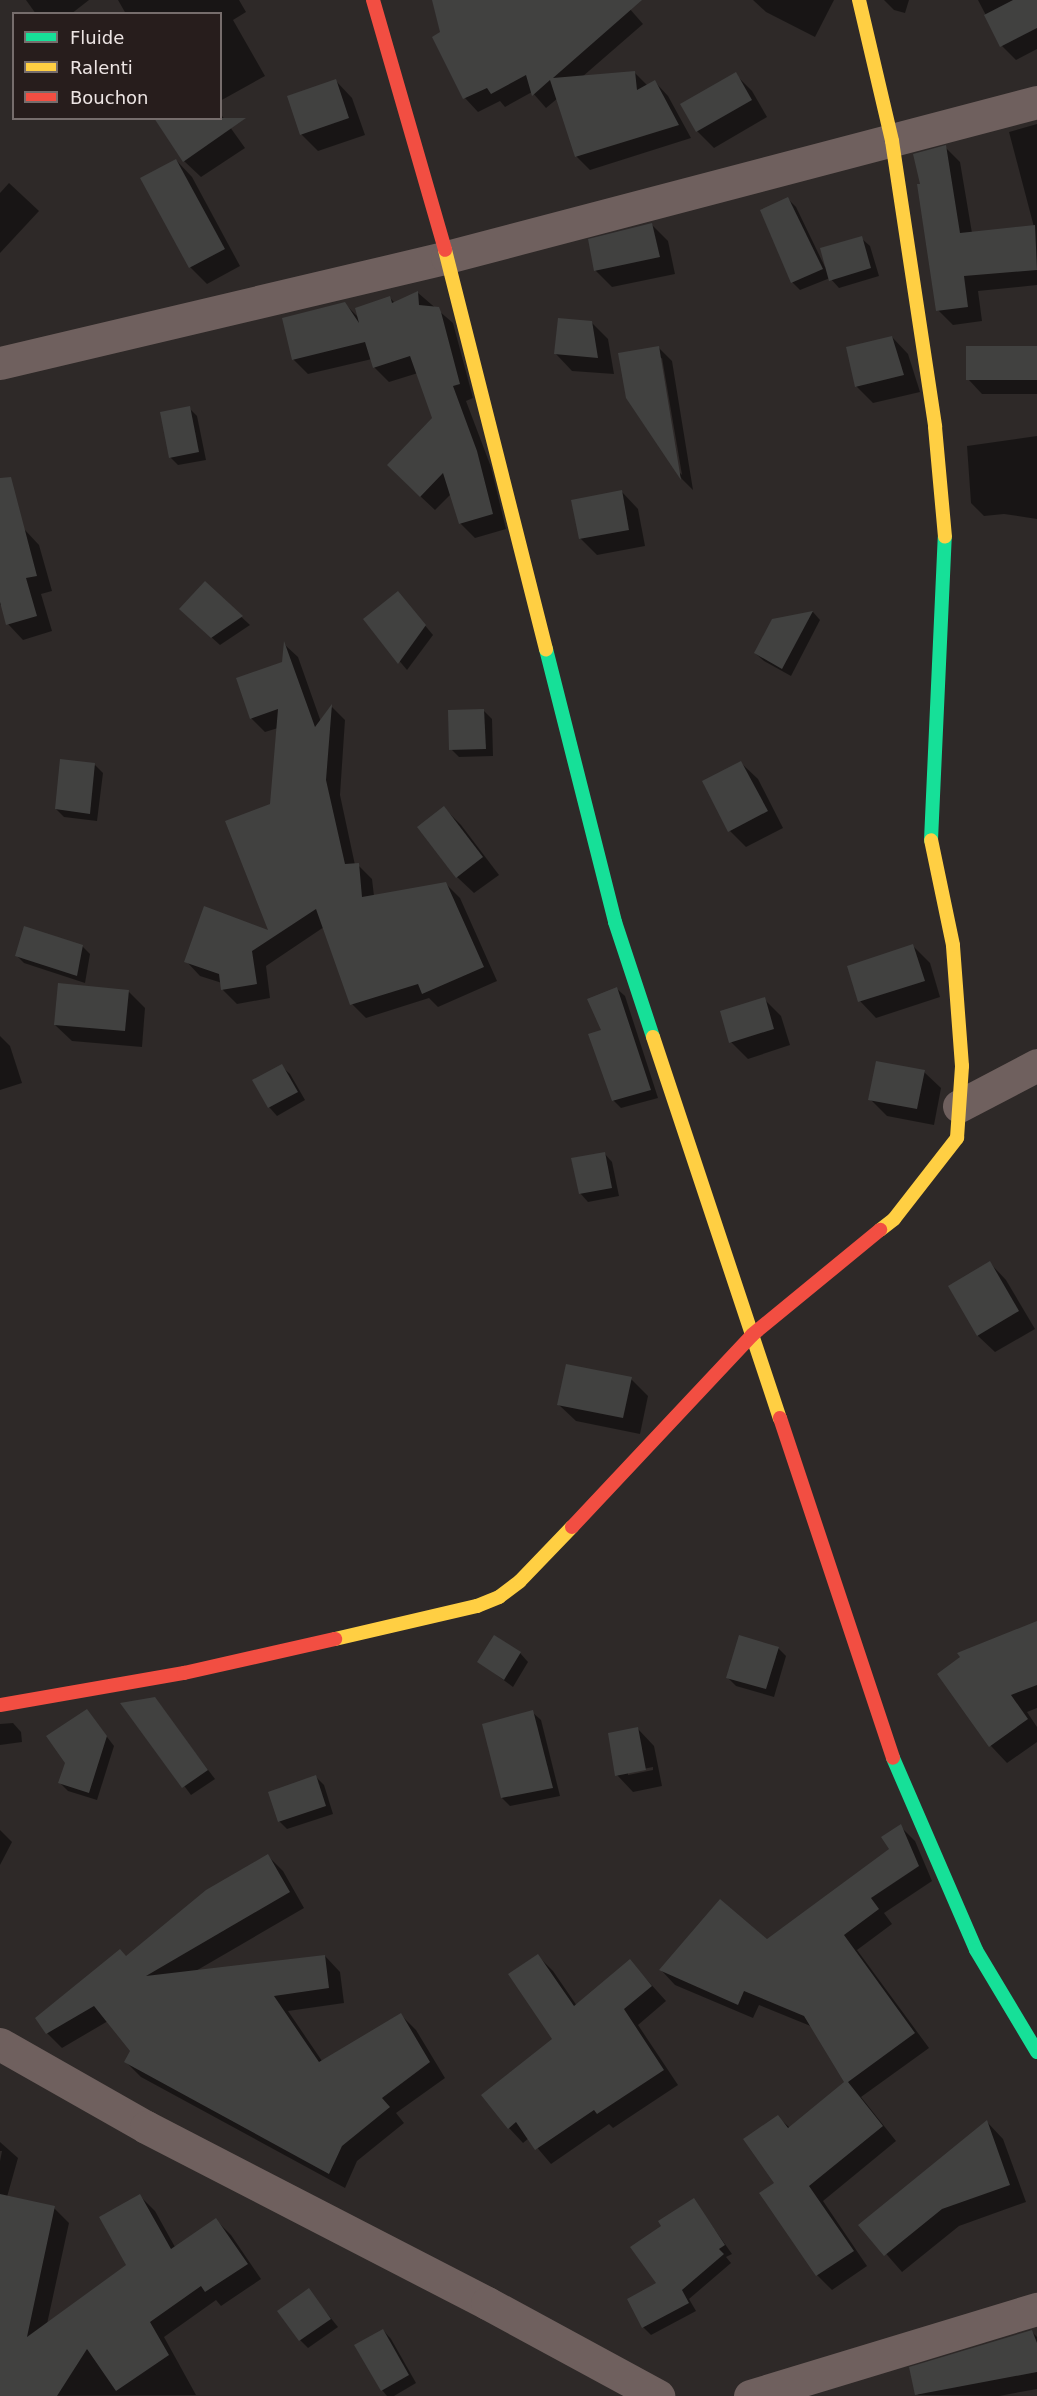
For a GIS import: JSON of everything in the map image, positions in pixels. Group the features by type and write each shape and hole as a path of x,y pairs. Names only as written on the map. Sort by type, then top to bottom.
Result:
{"street":[{"path":"373,0 447,257 615,922 895,1765 976,1950 1037,2052"},
{"path":"0,1705 184,1673 477,1606 499,1597 520,1581 691,1403 752,1335 894,1219 957,1138 962,1066 952,945 931,843 945,543 935,427 892,141 859,0"},
{"path":"0,363 447,257 1037,102"},
{"path":"959,1106 1037,1065"},
{"path":"0,2044 146,2127 487,2303 658,2396"},
{"path":"750,2396 1037,2308"}],"building":[{"path":"432,0 642,0 553,78 635,71 637,90 655,80 679,125 575,157 550,80 532,96 526,75 491,94 487,88 463,99 432,37 440,32"},
{"path":"1013,0 1037,0 1037,28 1000,47 984,15"},
{"path":"736,72 752,100 696,132 680,104"},
{"path":"336,79 349,118 300,135 287,96"},
{"path":"246,118 183,162 155,120"},
{"path":"946,145 960,233 1035,225 1037,270 964,276 968,307 936,311 917,184 920,184 913,154"},
{"path":"176,159 225,249 189,268 140,178"},
{"path":"788,197 823,269 791,283 760,210"},
{"path":"652,223 660,257 594,271 588,239"},
{"path":"862,236 871,268 829,281 820,248"},
{"path":"418,291 419,305 439,307 441,312 460,384 453,386 477,451 493,514 459,524 443,473 420,497 387,465 432,418 410,356 373,368 365,342 292,360 282,318 345,302 359,323 355,308 390,296 392,303"},
{"path":"558,318 592,321 598,358 554,354"},
{"path":"892,336 904,375 855,387 846,347"},
{"path":"659,346 681,480 626,398 618,353"},
{"path":"966,346 1037,346 1037,380 966,380"},
{"path":"190,406 199,452 169,458 160,412"},
{"path":"11,477 37,576 26,578 37,616 6,625 0,602 0,478"},
{"path":"622,490 629,530 579,539 571,500"},
{"path":"205,581 243,616 211,638 179,609"},
{"path":"398,591 426,625 398,664 363,619"},
{"path":"813,611 782,669 754,653 772,619"},
{"path":"284,641 315,727 332,704 326,780 345,864 359,863 362,897 446,882 484,967 422,994 418,984 350,1005 316,909 252,951 257,984 221,990 219,974 184,962 204,906 268,930 225,821 270,804 278,709 250,719 236,678 282,662"},
{"path":"484,709 486,749 449,750 448,710"},
{"path":"60,759 95,763 90,814 55,809"},
{"path":"741,761 768,811 728,832 702,781"},
{"path":"444,806 483,857 456,878 417,827"},
{"path":"24,926 83,945 77,976 15,956"},
{"path":"913,944 925,981 858,1002 847,966"},
{"path":"58,983 129,990 125,1031 54,1025"},
{"path":"617,987 651,1090 612,1101 588,1034 601,1030 587,999"},
{"path":"765,997 774,1029 729,1043 720,1011"},
{"path":"876,1061 925,1070 917,1109 868,1100"},
{"path":"282,1064 298,1092 268,1108 252,1080"},
{"path":"605,1152 612,1188 579,1194 571,1158"},
{"path":"990,1261 1019,1311 977,1336 948,1286"},
{"path":"566,1364 632,1377 623,1418 557,1405"},
{"path":"1037,1621 1037,1685 1011,1695 1028,1719 989,1747 937,1674 960,1657 957,1653"},
{"path":"494,1635 521,1652 504,1680 477,1662"},
{"path":"739,1635 779,1647 766,1689 726,1678"},
{"path":"155,1697 208,1770 182,1788 120,1703"},
{"path":"87,1709 107,1736 89,1793 58,1783 65,1763 46,1736"},
{"path":"533,1710 553,1788 501,1798 482,1724"},
{"path":"638,1727 646,1770 615,1776 608,1733"},
{"path":"316,1775 326,1806 278,1822 268,1792"},
{"path":"901,1824 919,1866 871,1898 879,1909 844,1935 915,2033 848,2082 883,2126 809,2186 854,2251 816,2276 759,2193 774,2183 743,2139 778,2115 788,2128 844,2082 804,2016 744,1991 738,2005 659,1970 720,1899 767,1939 889,1849 881,1837"},
{"path":"268,1854 290,1892 146,1976 325,1955 329,1988 274,1996 319,2062 401,2013 430,2062 382,2098 390,2107 342,2146 329,2174 124,2062 130,2051 94,2006 46,2034 35,2018 120,1949 126,1956 206,1890"},
{"path":"538,1954 574,2006 630,1959 652,1986 624,2009 664,2070 597,2114 594,2110 535,2150 516,2122 508,2129 481,2095 552,2039 508,1974"},
{"path":"987,2120 1010,2185 942,2209 884,2256 858,2225"},
{"path":"0,2194 55,2206 27,2337 126,2265 99,2217 140,2194 171,2249 216,2218 248,2264 205,2292 201,2286 150,2322 169,2355 116,2391 87,2349 57,2396 0,2396"},
{"path":"694,2198 725,2245 719,2249 724,2254 682,2290 689,2303 642,2328 627,2299 656,2283 630,2247 661,2226 658,2221"},
{"path":"309,2288 331,2319 299,2341 277,2311"},
{"path":"383,2329 409,2375 381,2391 354,2345"},
{"path":"1032,2330 1037,2343 1037,2372 915,2395 909,2367"}],"traffic: fast":[{"path":"931,840 945,537"},
{"path":"546,649 615,922 653,1037"},
{"path":"893,1758 976,1950 1037,2052"}],"traffic: slow":[{"path":"859,0 892,141 935,427 945,537"},
{"path":"445,250 546,649"},
{"path":"880,1230 894,1219 957,1138 962,1066 953,945 931,840"},
{"path":"653,1037 780,1418"},
{"path":"335,1639 477,1606 499,1597 520,1581 572,1527"}],"traffic: jam":[{"path":"373,0 445,250"},
{"path":"572,1527 752,1335 880,1230"},
{"path":"780,1418 893,1758"},
{"path":"0,1705 184,1673 335,1639"}]}
